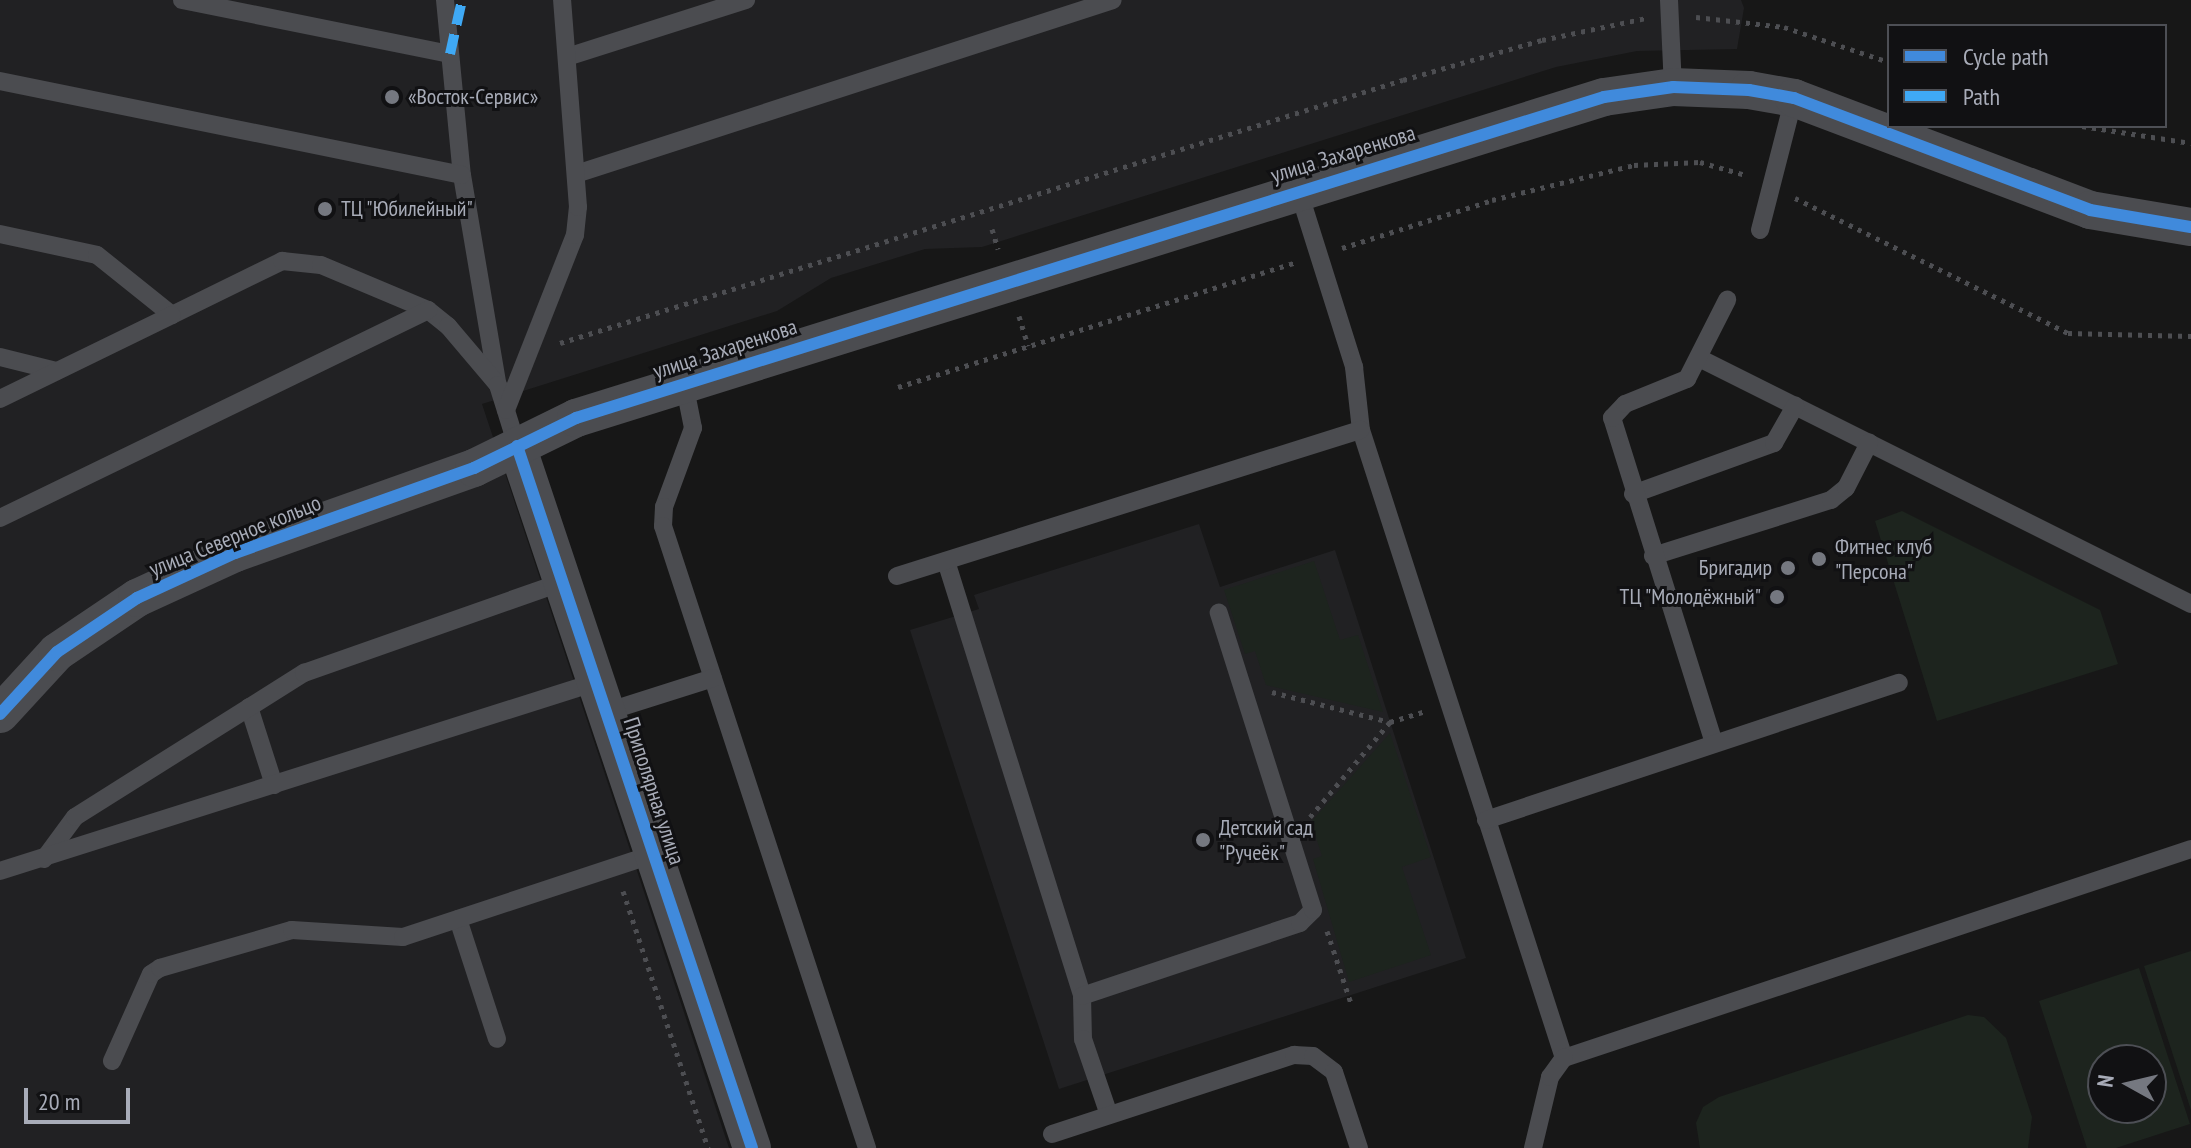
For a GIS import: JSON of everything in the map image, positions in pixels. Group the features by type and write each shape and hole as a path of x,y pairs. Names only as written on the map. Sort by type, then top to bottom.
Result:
{"street":[{"name":"улица Захаренкова","path":"517,446 576,418 1298,189 1573,104 1673,87 1794,98 2067,203 2191,227"},
{"name":"Приполярная улица","path":"517,446 752,1148"},
{"name":"улица Северное кольцо","path":"0,714 57,652 137,598 235,553 474,468 517,446"}],"lane":[{"path":"182,0 450,54"},
{"path":"445,0 462,175 498,385 517,446"},
{"path":"506,410 570,255 578,207 562,0"},
{"path":"567,57 746,0"},
{"path":"576,174 1113,0"},
{"path":"1670,8 1673,87"},
{"path":"0,81 462,175"},
{"path":"1760,230 1794,98"},
{"path":"1298,189 1354,367 1361,430 1564,1058"},
{"path":"0,234 97,255 172,315"},
{"path":"0,399 282,261 302,260 428,310 498,385"},
{"path":"1714,743 1633,494 1612,418 1625,404 1679,386 1699,358 1727,300"},
{"path":"0,518 428,310"},
{"path":"0,357 56,371"},
{"path":"1699,358 2191,604"},
{"path":"684,383 693,428 664,507 663,526 867,1148"},
{"path":"1633,494 1774,443 1795,406"},
{"path":"897,576 1361,430"},
{"path":"1653,556 1831,500 1846,488 1869,443"},
{"path":"946,561 1082,996 1083,1039 1109,1115"},
{"path":"44,859 75,817 328,661 563,582"},
{"path":"1082,996 1309,918 1314,901 1219,613"},
{"path":"0,871 274,785 601,697 713,678"},
{"path":"1486,820 1899,683"},
{"path":"249,707 274,785"},
{"path":"1533,1148 1550,1077 1564,1058 2191,849"},
{"path":"112,1061 151,974 160,968 276,932 387,939 458,919 654,854"},
{"path":"458,919 497,1039"},
{"path":"1052,1134 1294,1055 1313,1056 1334,1072 1359,1148"}],"path":[{"path":"545,348 1403,80 1670,8 1784,27 1887,61"},
{"path":"2095,128 2191,143"},
{"path":"898,387 1505,197 1654,162 1700,162 1773,187 2068,333 2191,336"},
{"path":"1243,685 1390,722 1449,703"},
{"path":"1293,837 1390,722"},
{"path":"615,867 708,1148"},
{"path":"1314,901 1352,1006"}],"shaded area":[{"path":"0,0 1741,0 1744,8 1737,49 1637,51 1556,67 982,247 925,249 831,278 777,311 482,404 729,1148 0,1148"},
{"path":"1902,511 2100,610 2118,664 1937,721 1875,521"},
{"name":"Детский сад \"Ручеёк\"","path":"1199,524 1220,587 1335,550 1466,958 1059,1089 910,630 979,609 974,595"},
{"path":"1314,561 1340,640 1358,635 1383,712 1266,685 1255,651 1245,654 1224,590"},
{"path":"1390,733 1431,857 1402,867 1431,955 1349,982 1313,859 1322,856 1311,822"},
{"path":"2191,951 2191,1110 2144,966"},
{"path":"2139,968 2164,1044 2087,1044 2087,1124 2167,1124 2167,1054 2190,1124 2116,1148 2087,1148 2039,1001"},
{"path":"1968,1015 1984,1017 2006,1038 2032,1117 2028,1148 1700,1148 1696,1123 1703,1107 1719,1097"}],"marked path":[{"path":"450,54 462,0"}],"cycle path":[{"path":"0,714 57,652 137,598 235,553 474,468 576,418 1604,97 1673,87 1749,90 1794,98 2090,210 2191,227"},
{"path":"517,446 752,1148"}],"place":[{"name":"«Восток-Сервис»","path":"392,97"},
{"name":"ТЦ \"Юбилейный\"","path":"325,209"},
{"name":"Фитнес клуб \"Персона\"","path":"1819,559"},
{"name":"Бригадир","path":"1788,568"},
{"name":"ТЦ \"Молодёжный\"","path":"1777,597"},
{"name":"Детский сад \"Ручеёк\"","path":"1203,840"}]}
